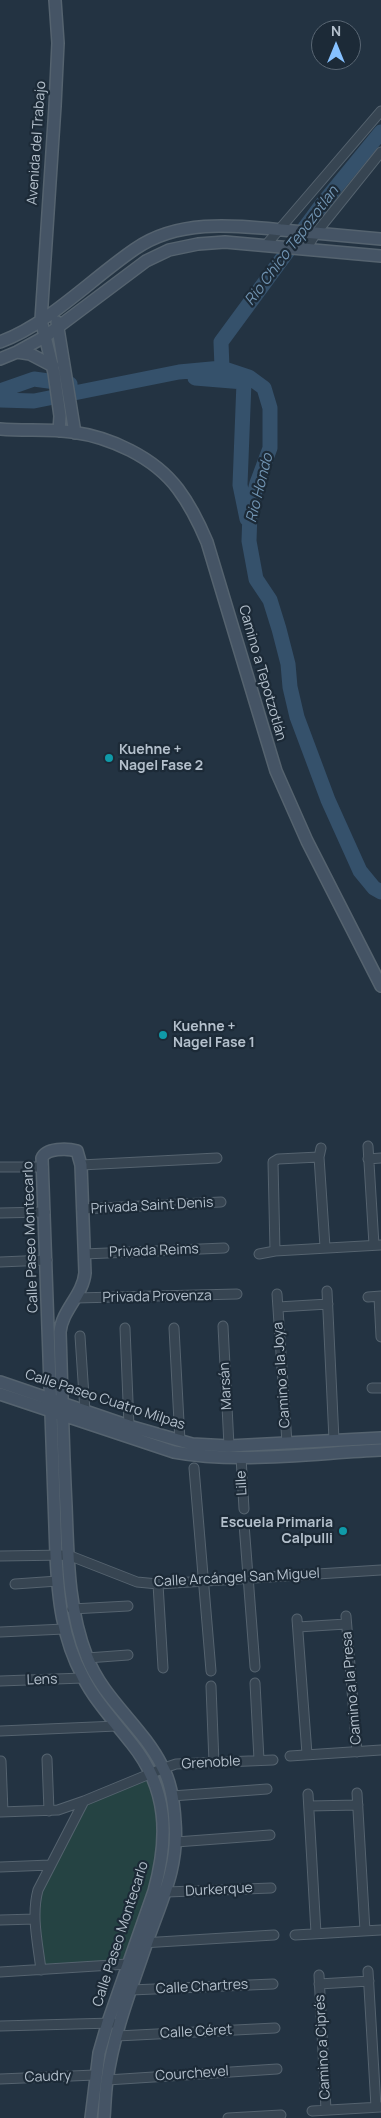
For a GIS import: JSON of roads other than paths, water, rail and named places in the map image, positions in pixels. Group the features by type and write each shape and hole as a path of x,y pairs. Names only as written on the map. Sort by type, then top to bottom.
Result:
{"street":[{"name":"Avenida del Trabajo","path":"55,0 58,43 41,320 57,370 65,416"},
{"path":"270,246 381,111"},
{"path":"304,248 313,233 381,152"},
{"path":"0,342 11,338 41,320 136,248 163,235 196,227 224,225 381,239"},
{"path":"0,358 17,352 59,328 146,261 170,250 213,242 304,248 381,256"},
{"name":"Avenida del Trabajo","path":"44,288 59,328 57,370"},
{"path":"17,352 30,354 57,370"},
{"path":"59,431 65,416"},
{"path":"65,416 74,432"},
{"name":"Camino a Tepotzotlán","path":"0,429 74,432 112,443 138,454 160,470 177,487 192,510 207,542 276,771 306,841 381,986"},
{"path":"259,1254 325,1247 377,1245 368,1146"},
{"name":"Calle Paseo Montecarlo","path":"56,1407 60,1327 63,1318 84,1284 81,1165 79,1154 77,1151 72,1150 48,1151 44,1153 42,1158 62,1555 72,1609 87,1658 107,1693 141,1734 164,1768 172,1796 176,1842 167,1892 128,1964 108,2022 96,2075 91,2118"},
{"path":"275,1251 273,1162 278,1159 320,1153 325,1247"},
{"path":"81,1165 217,1158"},
{"path":"368,1158 381,1158"},
{"path":"0,1167 43,1167"},
{"name":"Privada Saint Denis","path":"82,1209 221,1202"},
{"path":"0,1213 45,1212"},
{"name":"Privada Reims","path":"84,1254 224,1248"},
{"path":"0,1262 47,1260"},
{"path":"327,1291 334,1440"},
{"name":"Privada Provenza","path":"76,1298 237,1294"},
{"name":"Camino a la Joya","path":"277,1294 287,1443"},
{"path":"368,1296 380,1296 381,1337"},
{"name":"Camino a la Joya","path":"278,1307 328,1304"},
{"name":"Marsán","path":"224,1326 230,1446"},
{"path":"125,1328 129,1426"},
{"path":"174,1328 180,1441"},
{"path":"80,1336 85,1411"},
{"name":"Calle Paseo Cuatro Milpas","path":"0,1382 56,1407 174,1452 230,1446 268,1450 381,1450"},
{"name":"Calle Paseo Cuatro Milpas","path":"0,1394 56,1407 85,1411 180,1441 192,1450 241,1457 287,1443 381,1438"},
{"name":"Lille","path":"241,1457 244,1509"},
{"path":"194,1468 211,1671"},
{"path":"244,1524 254,1667"},
{"path":"0,1556 62,1555"},
{"name":"Calle Paseo Montecarlo","path":"62,1555 58,1581 64,1629 83,1678 152,1774 160,1799 163,1818 164,1845 161,1868 107,2080 104,2118"},
{"name":"Calle Arcángel San Miguel","path":"62,1555 137,1582 158,1584 204,1583 381,1570"},
{"path":"15,1584 58,1581"},
{"path":"158,1584 163,1668"},
{"path":"72,1609 128,1606"},
{"name":"Camino a la Presa","path":"307,1754 297,1623 346,1620 357,1752"},
{"path":"0,1632 64,1629"},
{"path":"87,1658 128,1655"},
{"name":"Lens","path":"0,1681 83,1678"},
{"path":"254,1683 260,1760"},
{"path":"211,1686 214,1763"},
{"path":"0,1731 117,1726"},
{"path":"290,1756 381,1750"},
{"path":"47,1759 49,1811"},
{"name":"Grenoble","path":"2,1812 58,1810 84,1802 176,1764 273,1760"},
{"path":"1,1761 2,1812"},
{"path":"172,1796 267,1789"},
{"path":"357,1793 365,1931"},
{"path":"308,1794 316,1933"},
{"path":"41,1970 35,1901 50,1865 84,1802"},
{"path":"308,1806 358,1804"},
{"path":"176,1842 270,1835"},
{"path":"0,1867 50,1865"},
{"name":"Durkerque","path":"167,1892 271,1888"},
{"path":"0,1920 35,1918"},
{"path":"295,1935 381,1930"},
{"path":"141,1942 274,1935"},
{"path":"0,1972 128,1964"},
{"name":"Camino a Ciprés","path":"326,2110 319,1980 368,1976 379,2107"},
{"name":"Calle Chartres","path":"131,1990 273,1984"},
{"path":"0,2026 108,2022 120,2024"},
{"name":"Calle Céret","path":"118,2036 274,2028"},
{"name":"Courchevel","path":"107,2080 277,2069"},
{"name":"Caudry","path":"0,2079 96,2075"},
{"path":"312,2111 379,2107"},
{"path":"228,2118 282,2115"}],"waterway":[{"name":"Rio Chico Tepozotlan","path":"222,368 221,342 323,203 381,132"},
{"name":"Rio Hondo","path":"0,400 34,401 179,372 222,368 249,377 264,388 270,408 270,448 257,483 250,512 249,541 256,579 270,600 288,664 290,687 297,717 328,800 360,871 374,888 381,892"},
{"path":"195,378 244,382 240,485 247,519"},
{"path":"0,391 34,379 70,384"}],"place":[{"name":"Kuehne + Nagel Fase 2","path":"109,758"},
{"name":"Kuehne + Nagel Fase 1","path":"163,1035"},
{"name":"Escuela Primaria Calpulli","path":"343,1531"}]}
